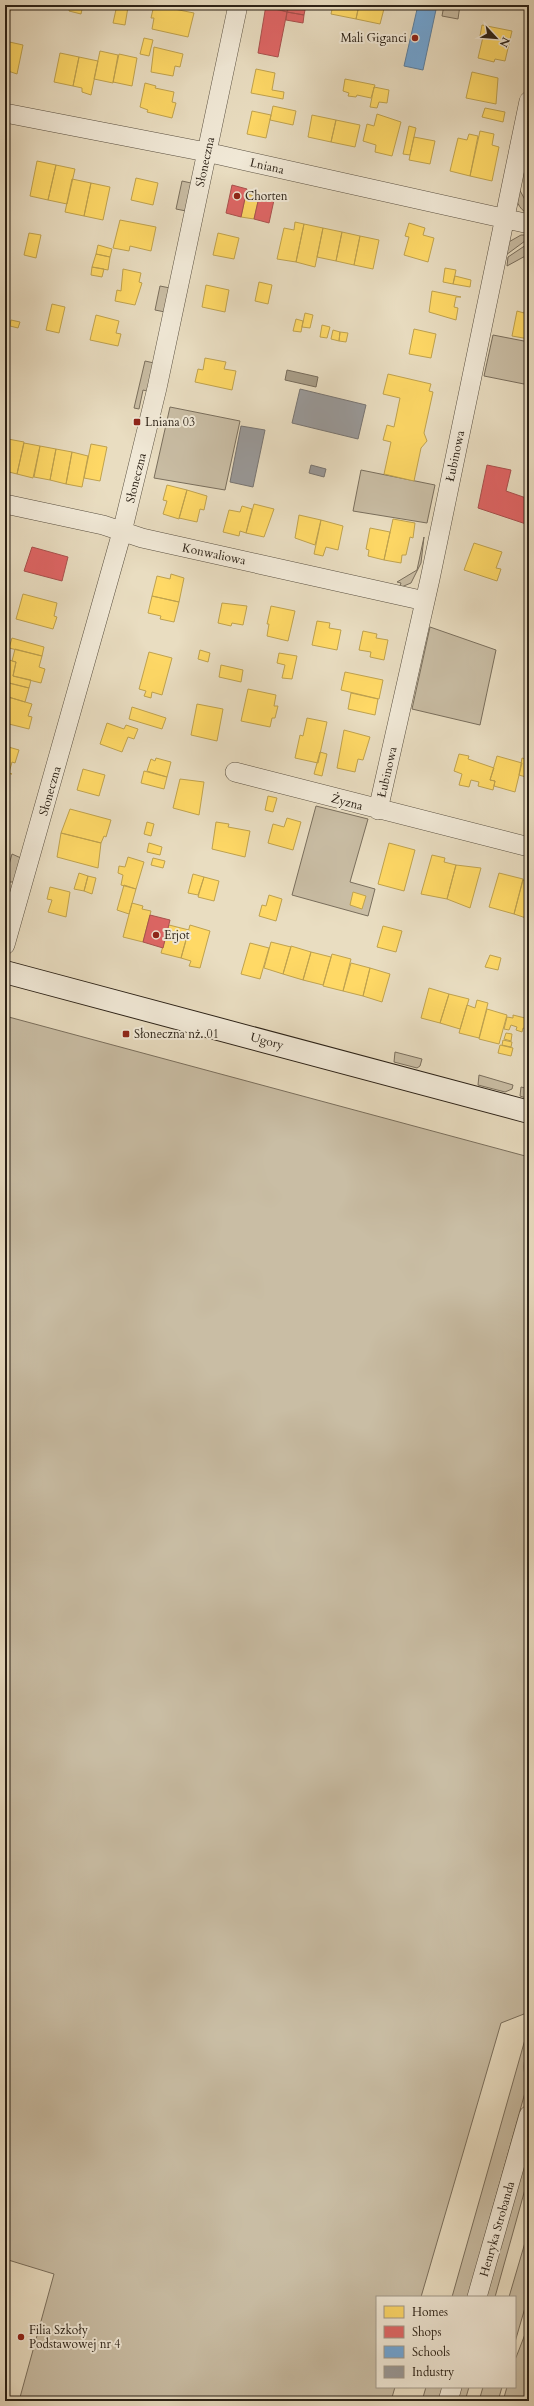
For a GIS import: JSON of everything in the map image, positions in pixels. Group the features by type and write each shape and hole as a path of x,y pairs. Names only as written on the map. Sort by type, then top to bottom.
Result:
{"street":[{"name":"Słoneczna","path":"5,944 122,532 158,388 206,152 238,5"},
{"name":"Łubinowa","path":"378,810 425,601 529,101"},
{"name":"Lniana","path":"5,113 206,152 529,224"},
{"name":"Konwaliowa","path":"5,504 103,525 122,532 425,601"},
{"name":"Żyzna","path":"236,772 378,810 529,847"},
{"name":"Ugory","path":"5,972 529,1112"},
{"name":"Henryka Strobanda","path":"477,2296 529,2115"},
{"path":"448,2401 452,2388"}],"shaded area":[{"path":"444,5 460,5 458,19 442,16"},
{"path":"182,181 191,183 186,211 176,209"},
{"path":"518,187 529,207 529,215 522,210 518,203 516,196"},
{"path":"521,235 529,235 529,238 506,255 507,243"},
{"path":"529,243 529,254 507,266 508,257"},
{"path":"160,286 170,288 165,312 155,310"},
{"path":"493,335 529,342 529,385 484,376"},
{"path":"145,361 154,363 147,391 143,390 139,409 134,408"},
{"path":"287,370 318,377 316,387 285,380"},
{"path":"170,407 240,421 225,490 154,478"},
{"path":"361,470 435,485 427,523 353,511"},
{"path":"424,537 421,563 411,583 399,588 401,583 397,582 417,570"},
{"path":"430,627 496,650 480,725 412,709"},
{"path":"316,806 368,819 350,882 375,889 368,916 292,895"},
{"path":"12,854 21,858 14,882 5,882 5,879"},
{"path":"5,1016 529,1157 529,2012 501,2023 421,2296 376,2296 376,2388 395,2388 391,2401 19,2401 54,2274 5,2259"},
{"path":"395,1052 422,1059 420,1066 417,1068 394,1062"},
{"path":"479,1075 513,1085 512,1089 505,1092 478,1085"},
{"path":"521,1087 529,1089 529,1099 520,1096"},
{"path":"528,2029 530,2038 524,2062 526,2089 468,2296 452,2296"},
{"path":"529,2147 529,2175 495,2296 486,2296"},
{"path":"529,2229 529,2294 516,2339 516,2296 509,2296"},
{"path":"529,2324 529,2401 503,2401 507,2388 516,2388 516,2357"},
{"path":"426,2388 443,2388 439,2401 422,2401"},
{"path":"461,2388 469,2388 465,2401 457,2401"},
{"path":"483,2388 502,2388 498,2401 479,2401"}],"building: Homes":[{"path":"5,5 11,5 8,21 5,21"},
{"path":"70,5 83,5 81,14 69,11"},
{"path":"117,5 128,7 125,25 113,23"},
{"path":"154,5 194,13 188,37 152,29 154,18 151,18"},
{"path":"333,5 359,5 356,19 331,14"},
{"path":"359,5 385,5 380,24 356,19"},
{"path":"482,25 512,31 505,61 495,59 494,62 478,58 483,37 480,36"},
{"path":"144,38 153,40 149,56 140,54"},
{"path":"5,41 23,45 17,74 5,70"},
{"path":"154,47 183,54 180,67 175,66 173,76 151,72"},
{"path":"100,51 118,55 113,83 94,79"},
{"path":"60,53 79,57 73,86 54,82"},
{"path":"119,54 137,58 132,86 113,82"},
{"path":"79,57 98,61 91,95 82,92 82,88 73,86"},
{"path":"256,69 275,73 272,90 284,92 283,99 251,93"},
{"path":"472,72 498,78 496,104 466,98"},
{"path":"345,79 375,85 371,98 357,95 356,97 348,96 349,93 343,91"},
{"path":"145,83 156,86 155,88 174,92 172,102 176,103 172,118 147,112 148,110 140,107"},
{"path":"374,87 389,90 387,103 379,102 377,108 370,107"},
{"path":"273,106 296,111 293,125 270,120"},
{"path":"485,108 505,112 503,122 482,117"},
{"path":"252,111 271,115 266,138 247,134"},
{"path":"377,114 401,122 392,156 375,152 376,145 363,141 367,124 374,126"},
{"path":"312,115 336,120 331,142 308,137"},
{"path":"336,120 360,125 355,147 331,142"},
{"path":"409,126 416,128 410,155 403,154"},
{"path":"480,131 494,134 492,145 499,147 492,181 470,176"},
{"path":"469,134 478,136 470,176 450,171 458,138 467,140"},
{"path":"414,137 435,141 430,164 409,160"},
{"path":"37,161 56,165 48,200 30,196"},
{"path":"56,165 75,169 67,204 48,200"},
{"path":"136,178 158,183 153,205 131,200"},
{"path":"72,179 91,183 84,216 65,212"},
{"path":"91,183 110,187 103,220 84,216"},
{"path":"246,194 259,197 254,219 241,217"},
{"path":"120,220 156,227 151,251 130,246 129,251 113,248"},
{"path":"295,222 304,224 296,262 277,259 284,228 294,230"},
{"path":"409,223 425,228 423,235 434,238 428,262 404,255 409,237 405,236"},
{"path":"304,224 323,228 315,267 296,262"},
{"path":"323,228 342,232 336,261 317,257"},
{"path":"342,232 360,236 354,265 336,261"},
{"path":"29,233 41,235 36,258 24,255"},
{"path":"218,233 239,238 234,259 213,255"},
{"path":"360,236 379,240 373,269 354,265"},
{"path":"98,245 112,249 110,257 96,254"},
{"path":"96,254 110,257 108,270 92,267"},
{"path":"92,267 104,269 102,277 91,275"},
{"path":"445,268 456,270 453,284 443,282"},
{"path":"123,269 141,273 139,282 142,283 135,305 115,301 117,290 121,291"},
{"path":"455,276 471,280 470,287 453,284"},
{"path":"259,282 272,285 268,304 255,301"},
{"path":"206,285 229,290 225,312 202,307"},
{"path":"432,291 461,297 456,297 454,307 458,308 456,320 429,312"},
{"path":"52,304 65,307 59,333 46,330"},
{"path":"525,308 529,309 529,339 512,336 517,311 524,313"},
{"path":"305,313 313,315 310,328 302,327"},
{"path":"96,315 119,321 116,333 121,334 118,346 90,340"},
{"path":"296,319 303,321 301,332 293,331"},
{"path":"11,320 20,322 18,328 10,326"},
{"path":"322,325 330,327 327,338 320,337"},
{"path":"414,329 436,334 431,358 409,354"},
{"path":"333,330 340,332 339,341 331,339"},
{"path":"340,332 348,333 346,342 339,341"},
{"path":"205,358 226,362 224,369 236,371 232,390 195,382 198,369 203,370"},
{"path":"388,374 431,384 429,391 433,392 424,433 427,441 421,448 414,481 384,474 391,442 383,440 387,425 394,427 400,398 383,394"},
{"path":"5,438 8,439 5,453"},
{"path":"8,439 24,442 17,474 5,471"},
{"path":"24,443 40,446 33,478 17,474"},
{"path":"91,444 107,447 100,481 84,478"},
{"path":"40,446 56,449 50,480 34,477"},
{"path":"56,449 72,452 66,484 50,480"},
{"path":"72,452 88,456 82,487 66,484"},
{"path":"167,485 187,490 179,519 163,514 167,501 163,500"},
{"path":"187,490 207,496 204,510 200,509 197,522 179,518"},
{"path":"254,504 274,509 264,537 246,533"},
{"path":"242,506 252,509 246,533 240,531 239,536 223,532 229,510 240,512"},
{"path":"299,515 321,520 315,545 295,538"},
{"path":"393,519 415,523 413,538 410,537 406,555 402,555 401,563 384,560"},
{"path":"321,520 343,526 338,550 326,547 323,556 314,554"},
{"path":"370,528 390,532 384,560 368,556 369,550 366,549"},
{"path":"474,543 502,552 496,568 501,569 497,581 464,570"},
{"path":"171,574 184,578 179,602 152,596 157,576 170,579"},
{"path":"23,594 57,603 54,616 57,617 53,629 16,619"},
{"path":"152,596 179,602 174,622 160,619 161,616 148,613"},
{"path":"222,603 247,606 243,625 232,623 231,626 218,623"},
{"path":"271,606 295,611 288,641 267,636 269,624 267,624"},
{"path":"317,621 330,623 329,628 341,630 337,650 312,645"},
{"path":"363,631 377,634 376,638 388,640 384,660 370,657 371,652 359,650"},
{"path":"529,632 529,643 525,642"},
{"path":"12,638 44,647 42,656 9,648"},
{"path":"15,649 42,656 39,667 45,669 41,683 13,676 16,662 12,661"},
{"path":"200,650 210,653 208,662 198,659"},
{"path":"149,652 172,658 162,695 152,692 151,698 144,696 146,691 139,689"},
{"path":"279,653 297,656 292,679 282,678 285,665 277,663"},
{"path":"6,659 16,662 13,676 31,680 29,688 5,682"},
{"path":"221,665 243,670 241,682 219,677"},
{"path":"345,672 383,680 379,699 341,690"},
{"path":"5,682 29,688 25,702 5,696"},
{"path":"529,685 529,696 526,695"},
{"path":"248,689 276,695 274,706 278,706 275,718 272,718 270,727 241,721"},
{"path":"351,693 378,699 375,715 348,709"},
{"path":"5,696 32,704 28,716 32,717 29,729 5,723"},
{"path":"197,704 223,709 217,741 191,735"},
{"path":"132,707 166,718 162,729 129,719"},
{"path":"307,718 327,722 318,763 295,758 300,735 303,736"},
{"path":"107,723 124,729 126,725 138,729 134,739 128,737 122,752 100,744"},
{"path":"344,730 370,737 363,760 358,759 355,772 337,768"},
{"path":"5,746 19,750 15,763 12,762 9,773 12,774 5,773"},
{"path":"320,752 327,754 322,776 314,774"},
{"path":"459,754 469,756 468,759 494,768 490,780 495,781 493,790 478,786 479,782 471,780 469,787 459,785 462,774 454,771"},
{"path":"497,756 522,763 515,792 494,786 495,781 490,780"},
{"path":"156,758 171,762 167,777 147,771 151,759 155,761"},
{"path":"522,758 529,760 529,778 519,775"},
{"path":"83,769 105,775 99,796 77,790"},
{"path":"144,771 167,777 164,789 141,783"},
{"path":"180,779 204,782 199,815 173,808"},
{"path":"268,796 277,798 273,812 265,810"},
{"path":"70,809 111,820 106,837 104,836 101,843 61,833"},
{"path":"287,818 301,822 293,850 268,843 273,824 284,827"},
{"path":"147,822 154,824 151,836 144,834"},
{"path":"216,822 229,824 228,827 250,831 245,857 212,849"},
{"path":"61,833 101,843 98,868 57,857"},
{"path":"149,843 162,847 160,855 147,852"},
{"path":"389,843 415,850 404,891 378,884"},
{"path":"432,855 445,858 444,862 456,865 447,899 421,894"},
{"path":"128,857 144,862 136,889 121,885 123,875 118,873 119,866 125,867"},
{"path":"153,858 165,861 163,868 151,865"},
{"path":"456,865 481,868 470,908 447,899"},
{"path":"79,873 88,876 84,891 74,889"},
{"path":"499,873 523,879 514,914 489,907"},
{"path":"193,874 204,877 198,895 188,893"},
{"path":"88,876 96,878 92,894 84,891"},
{"path":"204,877 219,881 214,901 198,897"},
{"path":"523,880 529,881 529,919 514,914"},
{"path":"124,885 136,889 129,914 117,910"},
{"path":"50,887 70,892 66,917 48,912 52,900 47,899"},
{"path":"353,892 366,896 362,909 350,905"},
{"path":"269,895 282,899 276,921 259,916 262,905 266,906"},
{"path":"132,903 143,906 142,909 151,911 143,942 123,937"},
{"path":"169,925 189,930 181,958 161,953"},
{"path":"190,925 210,931 200,968 189,966 191,961 181,958"},
{"path":"383,926 402,931 396,952 377,947"},
{"path":"271,942 291,947 283,974 264,968"},
{"path":"250,943 269,948 260,979 241,974"},
{"path":"291,946 311,952 303,980 283,974"},
{"path":"311,952 331,957 323,985 303,980"},
{"path":"332,954 351,959 343,991 323,986"},
{"path":"490,955 501,958 498,970 485,967"},
{"path":"351,963 370,968 363,996 343,991"},
{"path":"370,968 390,974 382,1002 363,996"},
{"path":"429,988 449,994 440,1023 421,1018"},
{"path":"449,994 469,999 460,1029 440,1023"},
{"path":"529,996 529,1006 526,1005"},
{"path":"477,1000 488,1003 479,1038 459,1033 467,1005 475,1008"},
{"path":"487,1009 507,1015 499,1044 479,1039"},
{"path":"513,1015 529,1019 529,1030 523,1028 522,1032 516,1030 517,1027 511,1025 509,1030 504,1029 507,1017 513,1018"},
{"path":"506,1033 512,1034 511,1041 504,1039"},
{"path":"503,1040 512,1042 511,1047 502,1045"},
{"path":"500,1045 513,1048 511,1056 498,1053"}],"building: Shops":[{"path":"266,5 287,12 278,57 258,53"},
{"path":"271,5 289,5 287,12 271,8"},
{"path":"289,5 306,5 304,15 287,12"},
{"path":"287,12 304,15 303,23 286,20"},
{"path":"232,185 247,189 241,217 226,213"},
{"path":"259,197 274,200 269,223 254,219"},
{"path":"487,465 511,470 506,491 529,499 529,525 478,508"},
{"path":"32,547 68,557 62,581 24,571"},
{"path":"150,915 170,920 163,948 143,942"}],"building: Schools":[{"path":"418,5 437,5 423,70 404,66"}],"building: Industry":[{"path":"300,389 366,405 358,439 292,423"},
{"path":"241,426 265,430 253,487 230,482"},
{"path":"311,465 326,469 324,477 309,473"}],"place":[{"name":"Mali Giganci","path":"415,38"},
{"name":"Chorten","path":"237,196"},
{"name":"Lniana 03","path":"137,422"},
{"name":"Erjot","path":"156,935"},
{"name":"Słoneczna nż. 01","path":"126,1034"},
{"name":"Filia Szkoły Podstawowej nr 4","path":"21,2337"}]}
